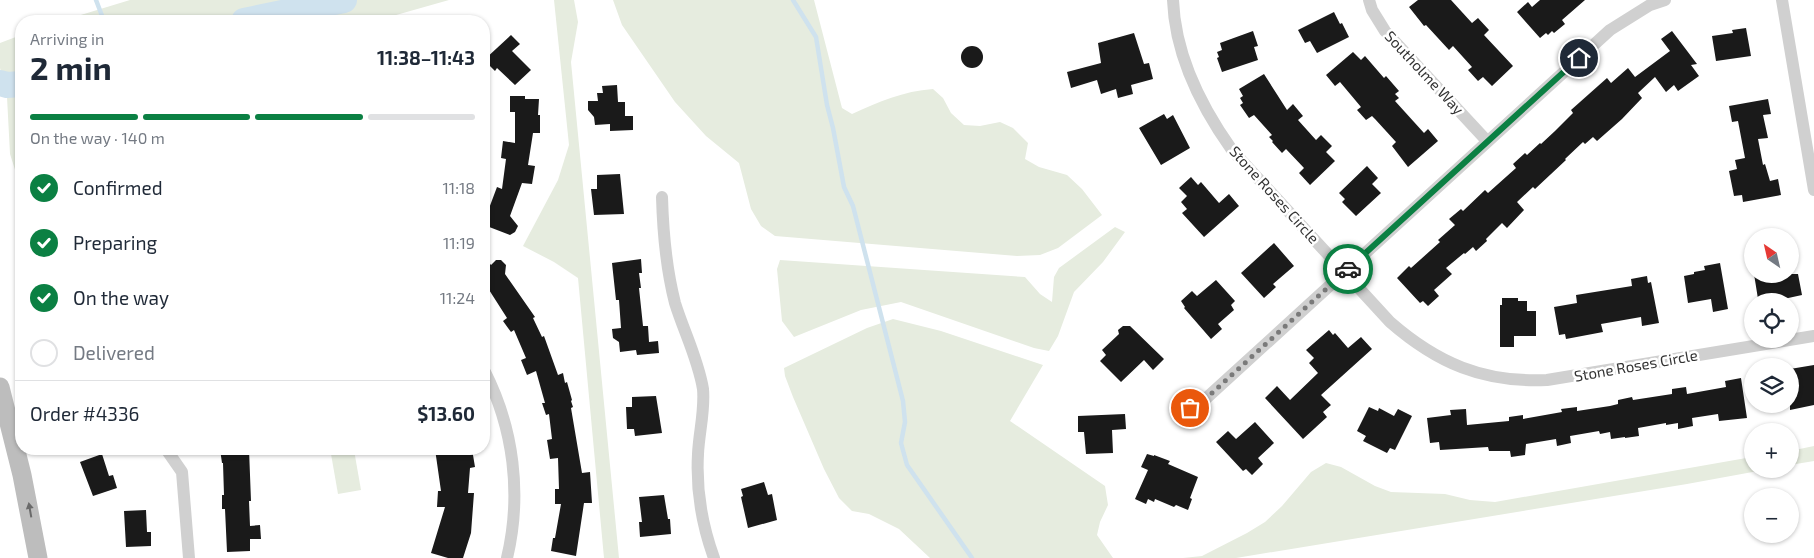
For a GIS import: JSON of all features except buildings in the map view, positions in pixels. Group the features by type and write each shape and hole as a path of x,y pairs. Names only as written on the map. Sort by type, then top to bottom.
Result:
{"main road":[{"path":"0,387 15,446"},
{"path":"17,455 38,558"}],"street":[{"name":"Stone Roses Circle","path":"1173,0 1177,36 1185,64 1218,130 1232,150 1390,322 1433,354 1462,368 1480,374 1518,380 1547,380 1814,336"},
{"name":"Southolme Way","path":"1369,0 1372,10 1385,31 1487,141"},
{"path":"1178,413 1201,403 1610,30 1650,5 1666,0"},
{"path":"1782,0 1814,190"},
{"path":"662,198 663,233 668,270 676,303 699,371 703,391 703,414 698,453 698,481 702,515 714,558"},
{"path":"490,384 498,402 513,465 514,515 507,558"},
{"path":"170,455 182,472 188,558"}],"shaded area":[{"path":"130,0 449,0 396,15 81,15"},
{"path":"554,0 574,0 578,22 571,62 619,558 604,558 578,278 554,262 523,246 558,180 569,145"},
{"path":"613,0 814,0 842,108 852,114 901,95 933,89 943,98 951,113 964,125 980,126 1000,122 1013,128 1028,143 1025,159 1039,167 1067,175 1082,189 1102,215 1058,248 1040,255 1017,256 775,236 761,226 751,209 739,163 706,136 675,102 622,25"},
{"path":"15,37 15,170 10,154 7,97 0,68 0,43"},
{"path":"1115,227 1125,232 1103,262 1074,292 1058,336 1049,351 1034,348 901,302 861,310 794,337 782,321 777,269 780,260 1025,277 1040,294 1052,302 1054,277 1059,268"},
{"path":"893,319 941,331 1043,365 1010,421 1105,486 1108,505 1100,522 1097,535 1113,558 930,558 899,529 869,514 852,511 839,498 824,469 793,397 784,368 867,328"},
{"path":"1814,446 1814,461 1799,464 1799,449"},
{"path":"331,455 355,455 361,490 338,494"},
{"path":"1744,458 1744,474 1687,484 1236,558 1183,558 1202,556 1265,522 1282,506 1311,472 1326,463 1341,467 1375,486 1391,492 1445,494 1470,500 1495,502"}],"waterway":[{"path":"96,0 102,15"},
{"path":"273,15 344,0"},
{"path":"793,0 816,37 827,105 844,187 853,206 903,401 905,422 901,443 907,465 972,558"},
{"path":"0,83 15,84"}],"way so far":[{"path":"1190,408 1201,403 1348,269"}],"route":[{"path":"1348,269 1579,58"}]}
